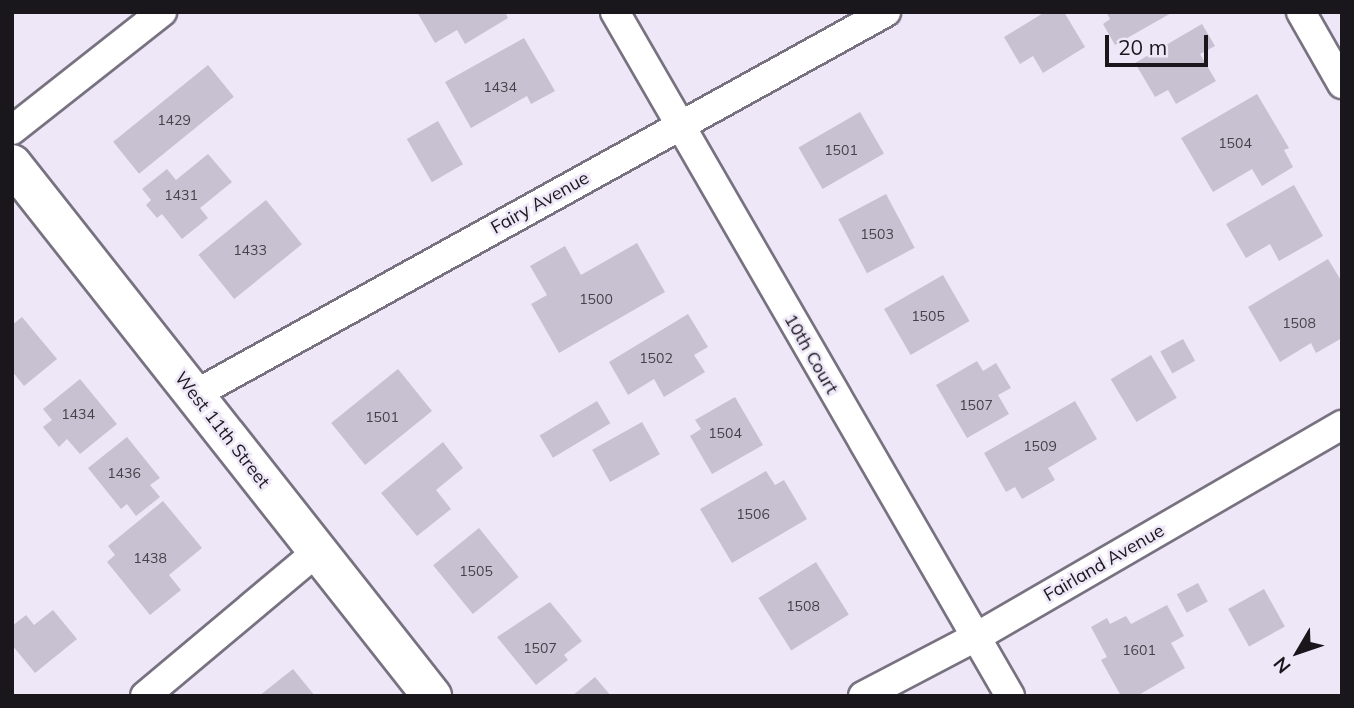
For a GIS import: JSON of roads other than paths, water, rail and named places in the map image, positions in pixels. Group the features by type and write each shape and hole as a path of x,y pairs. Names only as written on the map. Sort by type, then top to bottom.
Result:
{"main road":[{"name":"West 11th Street","path":"12,164 432,696"}],"street":[{"path":"12,130 162,12"},
{"name":"10th Court","path":"615,12 1010,696"},
{"name":"Fairy Avenue","path":"194,394 886,12"},
{"path":"1301,12 1342,83"},
{"name":"Fairland Avenue","path":"863,696 976,637 1342,425"},
{"path":"145,696 318,551"}]}
